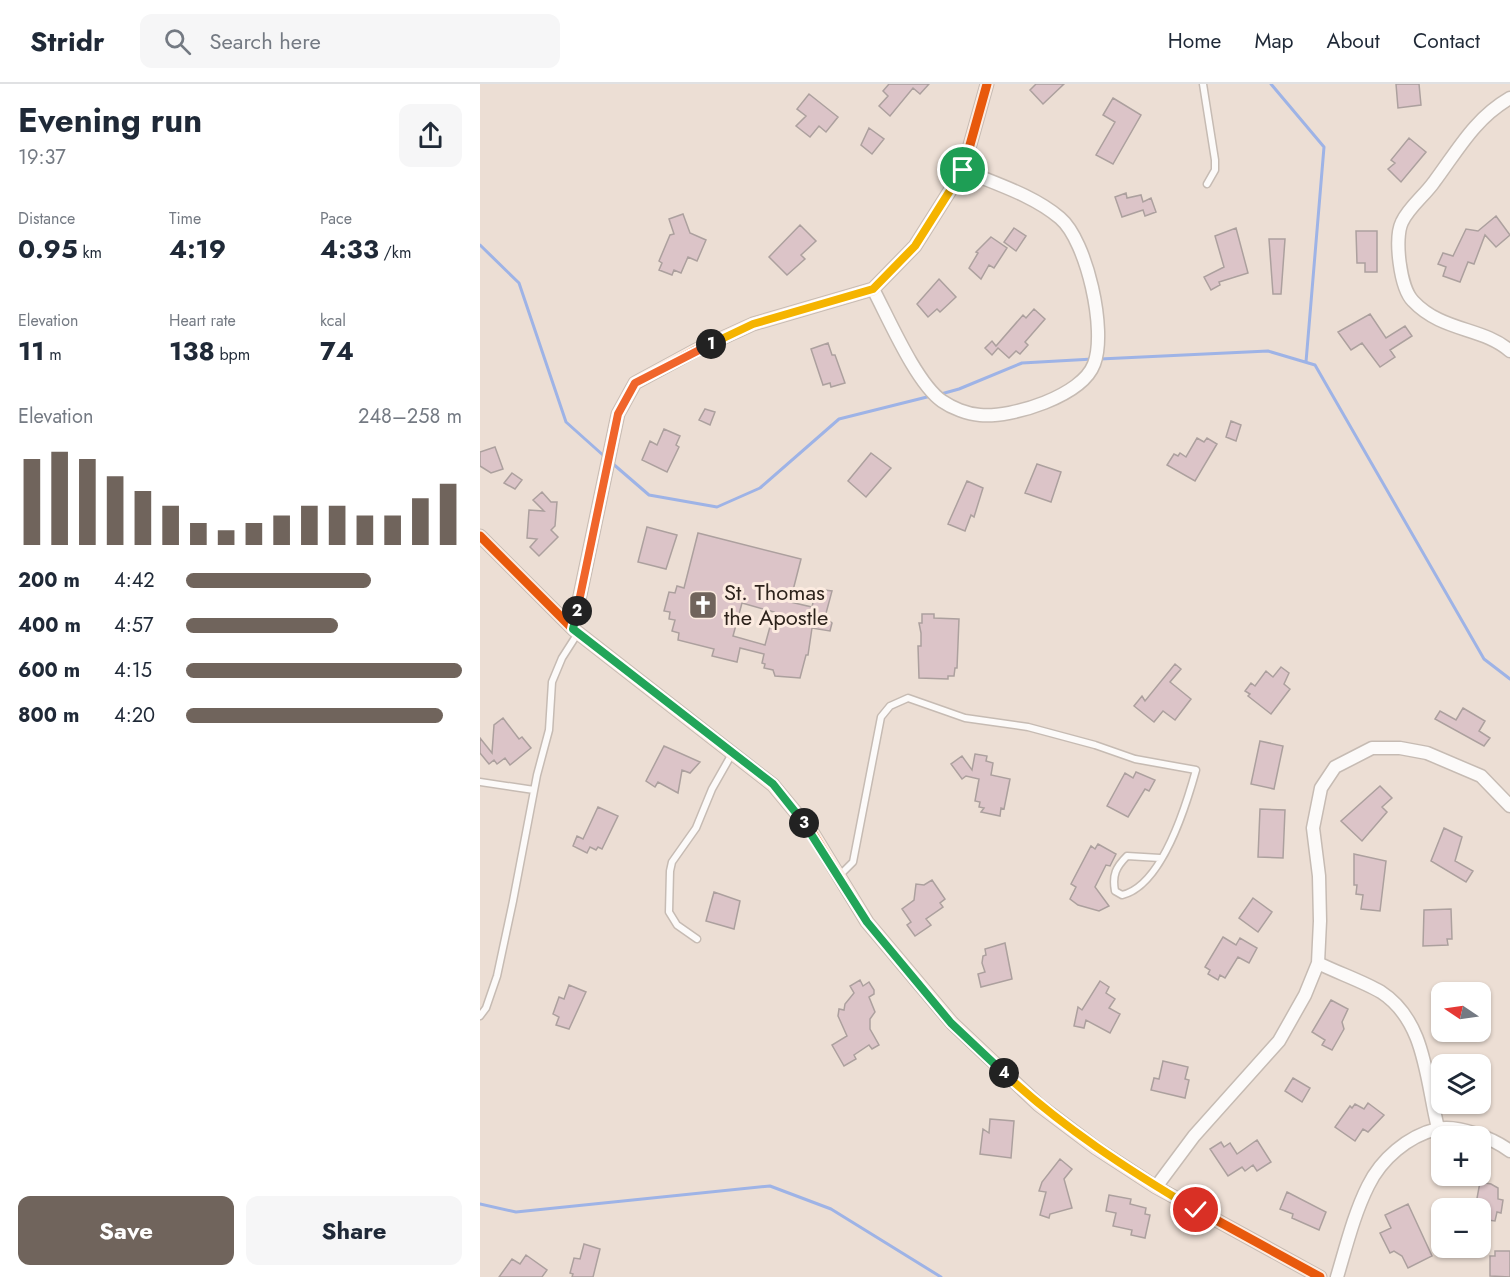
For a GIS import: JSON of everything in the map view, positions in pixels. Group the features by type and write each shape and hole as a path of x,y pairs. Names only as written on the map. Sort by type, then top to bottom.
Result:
{"street":[{"path":"576,631 618,414 635,383 753,324 873,289 915,246 963,170 987,84"},
{"path":"1510,98 1492,109 1467,133 1433,183 1401,223 1398,260 1411,300 1429,315 1454,328 1485,336 1510,351"},
{"path":"873,289 911,363 940,400 963,412 981,416 1021,410 1066,394 1087,376 1095,363 1098,326 1094,294 1080,244 1062,219 1036,201 963,170"},
{"path":"480,536 576,631 773,784 812,832 867,922 951,1023 1039,1105 1095,1148 1156,1186 1236,1233 1320,1277"},
{"path":"1156,1186 1194,1136 1279,1041 1294,1019 1318,963 1319,876 1313,828 1322,788 1335,766 1372,748 1400,748 1427,753 1481,777 1510,806"},
{"path":"1318,963 1381,992 1402,1010 1417,1034 1438,1126"},
{"path":"1337,1277 1368,1184 1387,1157 1431,1131"},
{"path":"1491,1138 1510,1151"}],"lane":[{"path":"1203,84 1215,152 1215,170 1207,184"},
{"path":"480,1016 486,1008 497,976 534,790 549,730 552,682 576,631"},
{"path":"839,876 853,862 881,717 890,706 908,699 965,718 1028,727 1095,745 1135,759 1196,770 1171,844 1143,885 1122,895 1115,891 1113,879 1117,866 1127,856 1160,858"},
{"path":"697,939 677,925 669,912 670,871 672,862 696,828 712,789 733,752"},
{"path":"480,782 534,790"}],"building":[{"path":"889,84 929,84 920,94 913,88 890,116 879,106 888,96 883,91"},
{"path":"1036,84 1064,84 1043,104 1030,90"},
{"path":"1396,84 1419,84 1421,105 1398,108"},
{"path":"809,94 838,117 826,132 819,126 810,137 796,126 806,116 797,109"},
{"path":"1113,98 1141,115 1113,164 1096,155 1115,122 1103,115"},
{"path":"869,128 884,139 872,154 861,145"},
{"path":"1409,138 1426,152 1401,182 1388,169 1395,163 1391,160"},
{"path":"1126,193 1127,198 1141,195 1143,202 1151,198 1156,212 1145,216 1143,210 1122,217 1115,197"},
{"path":"683,214 690,233 706,240 697,261 688,257 681,273 674,270 672,275 659,270 662,263 659,261 670,235 674,234 669,219"},
{"path":"1496,216 1510,235 1496,247 1485,235 1474,264 1468,262 1460,282 1443,276 1446,267 1438,264 1443,253 1453,256 1466,229 1478,231"},
{"path":"800,225 816,241 801,255 805,259 787,275 769,257"},
{"path":"1014,228 1026,236 1016,251 1004,242"},
{"path":"1236,228 1248,273 1219,282 1220,285 1211,290 1204,277 1224,267 1215,236"},
{"path":"1356,231 1377,231 1377,272 1365,272 1365,263 1357,263"},
{"path":"991,237 1007,248 994,268 989,265 981,279 969,268 978,253 976,252"},
{"path":"1269,239 1285,239 1281,294 1273,294"},
{"path":"939,279 956,297 940,312 937,309 928,317 917,304"},
{"path":"1034,309 1045,319 1025,342 1028,345 1020,354 1016,351 1009,358 998,348 992,355 985,348 992,341 996,346 1023,315 1026,318"},
{"path":"1370,314 1386,338 1405,326 1412,336 1390,350 1395,357 1380,367 1362,343 1351,350 1338,332"},
{"path":"828,343 845,383 831,387 830,383 823,385 811,349"},
{"path":"705,409 715,412 710,425 699,420"},
{"path":"1231,421 1241,425 1236,441 1226,437"},
{"path":"664,429 680,436 676,445 679,447 667,472 642,460 650,441 657,445"},
{"path":"1197,438 1204,442 1207,438 1217,444 1195,481 1167,465 1174,454 1178,456 1180,453 1186,457"},
{"path":"495,447 503,469 491,473 480,466 480,452"},
{"path":"871,453 891,468 866,497 848,481"},
{"path":"1037,464 1061,472 1051,502 1025,493"},
{"path":"512,473 522,480 515,489 504,483"},
{"path":"967,481 983,488 974,517 971,515 965,531 948,524"},
{"path":"542,492 551,502 557,502 555,526 551,530 558,537 539,556 530,547 537,539 527,538 529,510 544,511 533,500"},
{"path":"647,527 677,535 666,569 638,562"},
{"name":"St. Thomas the Apostle","path":"698,533 801,559 790,602 812,607 816,589 832,591 825,617 832,623 830,631 812,628 808,655 806,655 800,678 775,676 773,670 764,668 765,664 762,663 764,654 740,648 737,662 712,656 714,649 678,640 679,633 672,631 675,620 669,619 670,612 664,611 669,592 675,593 677,586 684,588","holes":["742,603 774,612 765,645 733,636"]},
{"path":"922,614 934,614 934,618 959,619 957,668 955,668 954,676 948,676 948,679 919,678 918,646 921,646 921,633 919,623 922,623"},
{"path":"1175,664 1181,669 1170,682 1191,699 1175,720 1163,711 1154,722 1134,706 1142,696 1145,701"},
{"path":"1281,667 1289,673 1284,684 1290,689 1271,714 1245,691 1251,683 1255,686 1266,671 1273,677"},
{"path":"1463,708 1485,721 1479,731 1490,738 1484,746 1435,719 1440,711 1456,720"},
{"path":"503,718 519,739 522,737 531,748 510,765 505,758 497,764 494,760 489,764 480,753 480,738 492,753 494,725"},
{"path":"1260,741 1283,746 1274,789 1251,784"},
{"path":"664,746 700,762 690,773 682,770 678,793 658,782 655,787 646,781"},
{"path":"975,754 987,756 986,761 993,763 991,775 1010,779 1004,809 1001,808 1000,816 981,812 984,808 979,807 980,802 975,801 979,779 966,776 962,779 951,764 962,756 972,770"},
{"path":"1136,772 1155,780 1149,791 1145,789 1128,817 1107,806 1125,773 1133,778"},
{"path":"1380,786 1392,798 1382,807 1387,812 1362,841 1341,821"},
{"path":"598,807 618,816 602,849 598,847 596,850 590,847 587,853 573,846 577,836 583,839"},
{"path":"1260,809 1285,810 1283,858 1258,857"},
{"path":"1444,828 1462,837 1455,861 1473,871 1466,882 1431,861"},
{"path":"1098,844 1116,854 1110,866 1106,865 1095,887 1109,906 1099,911 1078,905 1070,899 1076,887 1071,884 1091,846 1095,849"},
{"path":"1354,854 1386,861 1380,911 1361,909 1363,895 1356,894 1357,885 1354,885"},
{"path":"932,880 945,899 940,903 943,907 926,919 931,925 915,936 907,925 911,922 902,909 914,900 916,884 924,885"},
{"path":"714,892 740,901 734,929 706,921"},
{"path":"1253,898 1272,912 1258,932 1239,918"},
{"path":"1451,909 1452,939 1447,939 1448,945 1423,946 1424,910"},
{"path":"1223,937 1236,945 1240,938 1257,948 1249,963 1238,957 1225,978 1220,975 1218,980 1208,974 1210,970 1205,967"},
{"path":"1005,943 1012,979 981,987 978,974 985,972 982,963 983,956 986,955 985,949"},
{"path":"860,980 863,986 869,982 874,990 874,994 869,997 875,1012 870,1019 870,1029 879,1045 872,1049 869,1045 854,1055 856,1059 844,1066 832,1045 847,1036 838,1016 839,1009 844,1010 845,1004 854,993 850,986"},
{"path":"1100,981 1109,987 1106,993 1115,999 1109,1008 1120,1014 1110,1033 1086,1020 1084,1028 1074,1026 1078,1007 1082,1010"},
{"path":"569,985 586,992 569,1029 556,1025 559,1017 553,1014 559,997 564,999"},
{"path":"1331,1000 1348,1009 1342,1022 1344,1029 1332,1050 1322,1045 1325,1040 1312,1032"},
{"path":"1163,1061 1188,1067 1185,1079 1189,1080 1185,1098 1151,1090 1154,1078 1159,1079"},
{"path":"1293,1078 1310,1088 1302,1102 1285,1091"},
{"path":"1368,1103 1384,1115 1368,1132 1363,1129 1355,1141 1335,1127 1350,1106 1352,1108 1355,1104 1364,1109"},
{"path":"990,1119 1014,1121 1011,1158 980,1154 983,1129 989,1133"},
{"path":"1257,1140 1271,1162 1257,1171 1253,1165 1245,1171 1242,1167 1228,1176 1210,1149 1221,1142 1224,1147 1230,1143 1237,1154"},
{"path":"1060,1159 1072,1169 1064,1179 1072,1208 1050,1214 1049,1218 1040,1215 1046,1192 1039,1191 1042,1182"},
{"path":"1491,1184 1498,1188 1498,1199 1503,1200 1501,1213 1497,1212 1495,1221 1491,1220 1491,1198 1477,1198 1479,1186 1491,1186"},
{"path":"1287,1192 1326,1212 1319,1230 1292,1218 1293,1214 1280,1209"},
{"path":"1109,1195 1131,1199 1130,1204 1146,1208 1145,1214 1150,1215 1145,1238 1131,1235 1132,1230 1113,1226 1116,1213 1106,1211"},
{"path":"1408,1204 1431,1256 1408,1268 1402,1256 1394,1251 1390,1253 1380,1233 1391,1228 1385,1215"},
{"path":"584,1244 600,1249 593,1277 572,1277 573,1274 570,1273 574,1258 580,1259"},
{"path":"1495,1251 1510,1251 1510,1277 1490,1276 1490,1258 1495,1256"},
{"path":"526,1255 547,1270 542,1277 499,1277 512,1259 520,1264"}],"waterway":[{"path":"1271,84 1324,147 1306,362"},
{"path":"480,245 519,283 566,422 604,456"},
{"path":"1100,359 1268,351 1315,365 1484,659 1510,679"},
{"path":"941,394 1022,363 1093,359"},
{"path":"612,463 649,495 717,507 760,488 839,419 931,396"},
{"path":"480,1204 516,1212 770,1186 831,1209 941,1277"}],"cycle path":[{"path":"573,629 618,414 635,383 696,350 753,324 873,289 915,246 963,170 987,84"},
{"path":"480,536 573,629 773,785 812,832 867,922 952,1023 1039,1105 1096,1148 1156,1187 1320,1277"}],"place":[{"name":"St. Thomas the Apostle","path":"703,605"}],"route":[{"path":"963,170 915,246 873,289 753,324 696,350 635,383 618,414 573,629 773,784 812,832 867,922 951,1023 1039,1105 1095,1148 1196,1210"}]}
